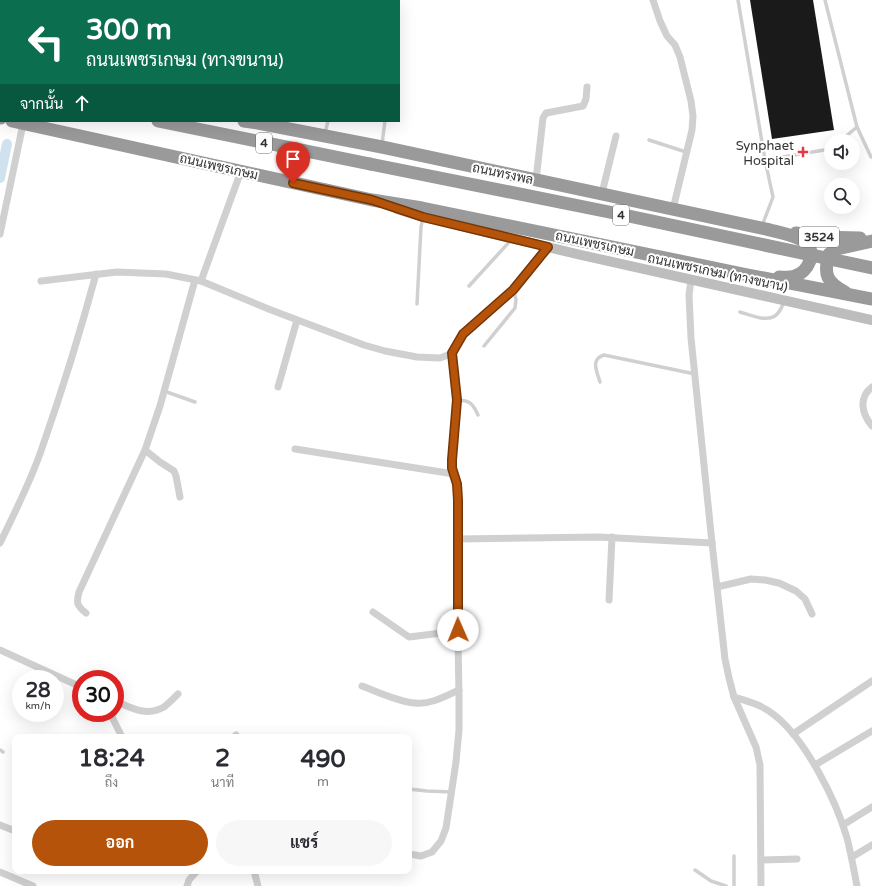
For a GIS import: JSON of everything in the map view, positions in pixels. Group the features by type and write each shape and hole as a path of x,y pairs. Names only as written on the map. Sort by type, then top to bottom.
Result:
{"highway":[{"name":"ถนนเพชรเกษม","path":"18,122 372,200 422,208 867,298"},
{"name":"4","path":"163,122 616,214 872,268"},
{"name":"ถนนทรงพล","path":"259,122 764,228 817,237 854,239 872,238"},
{"path":"748,275 795,276 808,266 811,259 810,249 805,242 786,234 764,228"},
{"path":"867,298 846,292 833,284 828,277 826,265 829,254 837,249 872,241"}],"main road":[{"name":"ถนนเพชรเกษม (ทางขนาน)","path":"372,200 423,217 691,280 872,320"}],"street":[{"path":"653,0 660,21 675,45 680,57 692,101 692,130 673,209"},
{"path":"536,180 543,118 546,113 583,106 586,100 587,87"},
{"path":"0,234 18,122"},
{"path":"602,193 616,136"},
{"path":"86,614 77,603 79,592 145,450 198,280 241,171"},
{"path":"412,854 421,856 432,852 441,841 446,828 456,762 459,730 457,484 452,468 457,400 452,353 463,334 513,290 548,247"},
{"path":"42,280 117,272 166,274 198,280 297,320 385,352 417,357 440,358 452,353"},
{"path":"0,543 19,504 42,450 96,274"},
{"path":"691,280 689,295 691,338 725,659 734,697 756,747 760,765 761,886"},
{"path":"278,387 297,320"},
{"path":"872,387 868,390 863,400 863,411 872,426"},
{"path":"295,449 454,474"},
{"path":"145,450 174,472 180,497"},
{"path":"458,539 612,537 712,543"},
{"path":"609,600 612,537"},
{"path":"717,587 751,579 779,583 796,591 805,599 812,614"},
{"path":"373,612 409,637 458,630"},
{"path":"0,650 72,683"},
{"path":"792,734 872,681"},
{"path":"362,686 391,697 416,704 445,697 459,690"},
{"path":"124,704 141,711 149,712 164,706 178,694"},
{"path":"734,697 758,705 772,713 785,724 815,765 836,805 843,825 852,857 857,886"},
{"path":"114,722 120,734"},
{"path":"815,765 872,731"},
{"path":"843,825 872,807"},
{"path":"0,824 12,830"},
{"path":"852,857 872,845"},
{"path":"761,860 797,859"},
{"path":"0,872 33,886"},
{"path":"187,886 189,880 194,874"},
{"path":"255,874 258,886"}],"lane":[{"path":"738,0 765,160 773,197 764,228"},
{"path":"825,0 857,127 872,157"},
{"path":"324,136 328,122"},
{"path":"382,147 385,122"},
{"path":"848,134 857,127"},
{"path":"649,140 686,152"},
{"path":"765,160 824,150"},
{"path":"417,304 421,227 423,217"},
{"path":"469,286 512,238"},
{"path":"484,346 515,308 516,299 513,290"},
{"path":"740,312 760,318 769,318 778,313 785,301"},
{"path":"600,382 595,364 596,360 600,356 604,355 695,374"},
{"path":"164,391 195,402"},
{"path":"457,400 466,400 474,406 478,415"},
{"path":"412,789 452,792"},
{"path":"734,856 734,886"},
{"path":"695,870 711,881 726,886"}],"building":[{"path":"750,0 813,0 834,130 772,139"}],"waterway":[{"path":"0,178 7,144"}],"place":[{"name":"Synphaet Hospital","path":"803,152"}],"route":[{"path":"293,183 372,200 423,217 548,247 513,290 463,334 452,353 457,394 452,468 457,484 458,500 458,630"}]}
